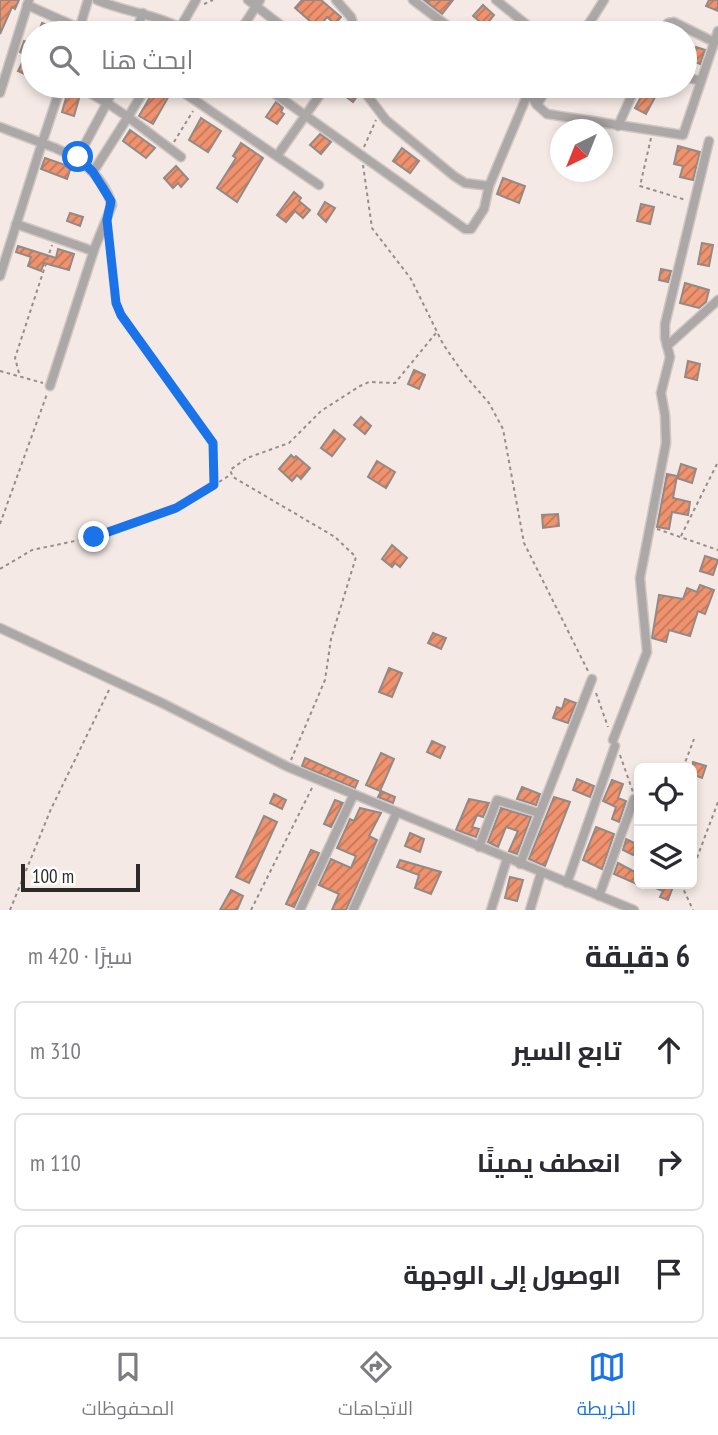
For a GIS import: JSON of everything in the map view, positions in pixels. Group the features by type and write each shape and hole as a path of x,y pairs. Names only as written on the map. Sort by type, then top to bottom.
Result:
{"street":[{"path":"82,21 88,0"},
{"path":"97,0 122,10 143,13 160,21"},
{"path":"184,21 196,0"},
{"path":"248,0 258,3 278,21"},
{"path":"336,0 352,21"},
{"path":"413,0 441,21"},
{"path":"591,21 604,0"},
{"path":"499,1 523,21"},
{"path":"22,21 28,3 62,21"},
{"path":"247,21 258,3"},
{"path":"140,21 143,13"},
{"path":"0,93 21,26"},
{"path":"697,93 718,31"},
{"path":"697,34 714,42"},
{"path":"697,80 701,81"},
{"path":"0,276 57,98"},
{"path":"98,98 181,157"},
{"path":"78,157 109,98"},
{"path":"93,172 140,98"},
{"path":"193,98 319,185"},
{"path":"281,98 467,229 478,222 523,98"},
{"path":"277,156 318,98"},
{"path":"370,98 393,127 460,181 489,186"},
{"path":"533,98 544,113 553,116 683,135 695,98"},
{"path":"537,105 541,98"},
{"path":"618,126 631,98"},
{"path":"0,127 78,157 93,172 111,201 107,220 93,251 50,386"},
{"path":"567,883 647,652 640,578 666,443 666,415 661,393 670,361 665,324 709,141"},
{"path":"16,224 93,251"},
{"path":"667,346 718,300"},
{"path":"0,628 316,780 635,910"},
{"path":"520,864 592,679"},
{"path":"300,910 353,796"},
{"path":"598,896 634,799"},
{"path":"479,847 497,800 539,813"},
{"path":"353,910 396,814"},
{"path":"491,910 507,859"},
{"path":"530,910 541,873"}],"path":[{"path":"170,149 201,98"},
{"path":"380,111 361,154 372,229 421,295 436,333 463,373 489,403 503,429 524,543 592,679 614,743 628,773 634,799"},
{"path":"653,131 639,186 694,202"},
{"path":"107,220 116,303 121,315 213,443 214,485"},
{"path":"19,374 15,358 54,237"},
{"path":"0,569 32,550 94,537 176,508 231,474 234,465 289,443 321,411 360,386 369,382 392,384 399,380 436,333"},
{"path":"0,371 19,374 50,386 0,524"},
{"path":"681,536 718,463"},
{"path":"231,474 335,537 356,557 331,639 325,680 288,767"},
{"path":"649,527 718,550"},
{"path":"10,910 51,809 113,681"},
{"path":"685,763 694,738"},
{"path":"251,910 316,780"},
{"path":"697,858 718,802"},
{"path":"685,890 693,910"}],"building":[{"path":"0,0 19,0 15,9 12,7 0,34"},
{"path":"302,0 321,0 341,17 338,21 332,21 327,17 324,21 310,21 295,8"},
{"path":"424,0 453,0 442,14"},
{"path":"709,0 718,0 718,11 706,6"},
{"path":"483,5 494,15 489,21 479,21 473,16"},
{"path":"697,47 705,50 700,64 697,63"},
{"path":"66,98 79,98 74,116 62,112"},
{"path":"150,98 168,98 153,124 139,116"},
{"path":"640,98 655,98 646,114 635,108"},
{"path":"276,102 283,108 281,112 284,114 277,124 266,117"},
{"path":"201,118 221,131 208,152 189,140"},
{"path":"130,130 155,148 146,158 123,141"},
{"path":"320,134 331,142 321,154 310,145"},
{"path":"241,143 263,158 237,202 217,188 236,158 233,156"},
{"path":"678,146 700,152 693,180 680,177 683,166 674,164"},
{"path":"402,148 419,161 410,173 393,161"},
{"path":"45,158 71,167 67,179 41,169"},
{"path":"176,166 188,179 181,187 178,183 173,188 164,178"},
{"path":"503,178 525,186 519,203 497,194"},
{"path":"294,192 301,198 299,201 310,210 303,218 295,211 286,222 277,215"},
{"path":"325,202 335,208 326,222 318,214"},
{"path":"641,204 654,207 650,224 637,221"},
{"path":"70,213 83,217 80,226 67,221"},
{"path":"702,243 713,245 709,266 698,264"},
{"path":"18,246 56,258 58,249 74,254 69,270 44,263 41,271 28,266 31,257 16,252"},
{"path":"661,269 671,271 668,282 659,280"},
{"path":"685,283 709,290 706,302 699,308 680,303"},
{"path":"688,361 700,364 697,380 685,377"},
{"path":"414,370 425,375 419,389 408,384"},
{"path":"361,417 371,426 365,434 354,425"},
{"path":"334,430 345,439 332,456 321,448"},
{"path":"291,455 310,468 301,479 297,475 292,481 279,469"},
{"path":"377,461 395,472 386,488 368,477"},
{"path":"681,464 696,469 692,483 677,478"},
{"path":"667,474 677,476 673,498 690,502 688,515 672,512 669,529 657,527"},
{"path":"558,514 559,526 543,528 542,515"},
{"path":"392,545 407,558 400,567 395,563 392,567 382,559"},
{"path":"705,556 718,560 713,575 700,571"},
{"path":"700,585 714,590 705,614 698,611 690,636 669,630 666,642 652,638 659,595 683,599 687,588 697,592"},
{"path":"433,633 446,638 441,649 428,643"},
{"path":"389,668 402,673 392,697 379,692"},
{"path":"565,699 576,703 568,723 553,718 557,707 562,709"},
{"path":"432,741 445,747 440,758 427,752"},
{"path":"381,753 394,759 380,791 366,785"},
{"path":"305,758 358,781 355,788 302,766"},
{"path":"697,763 706,766 702,778 697,776"},
{"path":"577,779 594,786 590,797 573,790"},
{"path":"612,780 623,784 618,798 626,801 619,822 612,819 616,807 603,801"},
{"path":"522,787 540,794 536,805 517,799"},
{"path":"381,791 395,797 393,803 378,797"},
{"path":"274,794 286,800 282,809 270,803"},
{"path":"554,797 570,802 545,866 529,859"},
{"path":"469,799 489,803 483,817 477,815 472,827 479,829 476,837 456,830"},
{"path":"335,800 343,803 331,827 324,824"},
{"path":"360,808 381,813 369,836 377,840 346,910 332,910 339,894 319,885 331,859 351,868 356,856 337,848 350,819 354,821"},
{"path":"501,808 531,817 517,854 509,851 518,831 506,827 498,847 488,842"},
{"path":"264,816 277,822 249,883 236,877"},
{"path":"596,827 614,834 602,869 583,860"},
{"path":"410,833 424,839 420,852 405,846"},
{"path":"626,839 634,843 633,855 623,850"},
{"path":"311,850 319,853 294,907 286,904"},
{"path":"400,860 441,872 431,894 415,888 419,875 397,867"},
{"path":"618,863 634,871 634,883 614,874"},
{"path":"510,877 523,880 517,901 505,898"},
{"path":"658,889 672,889 668,900 660,897 663,891"},
{"path":"231,890 243,896 237,910 220,910"}],"route":[{"path":"78,157 93,172 111,201 107,220 116,303 121,315 214,448 214,485 176,508 94,537"}]}
